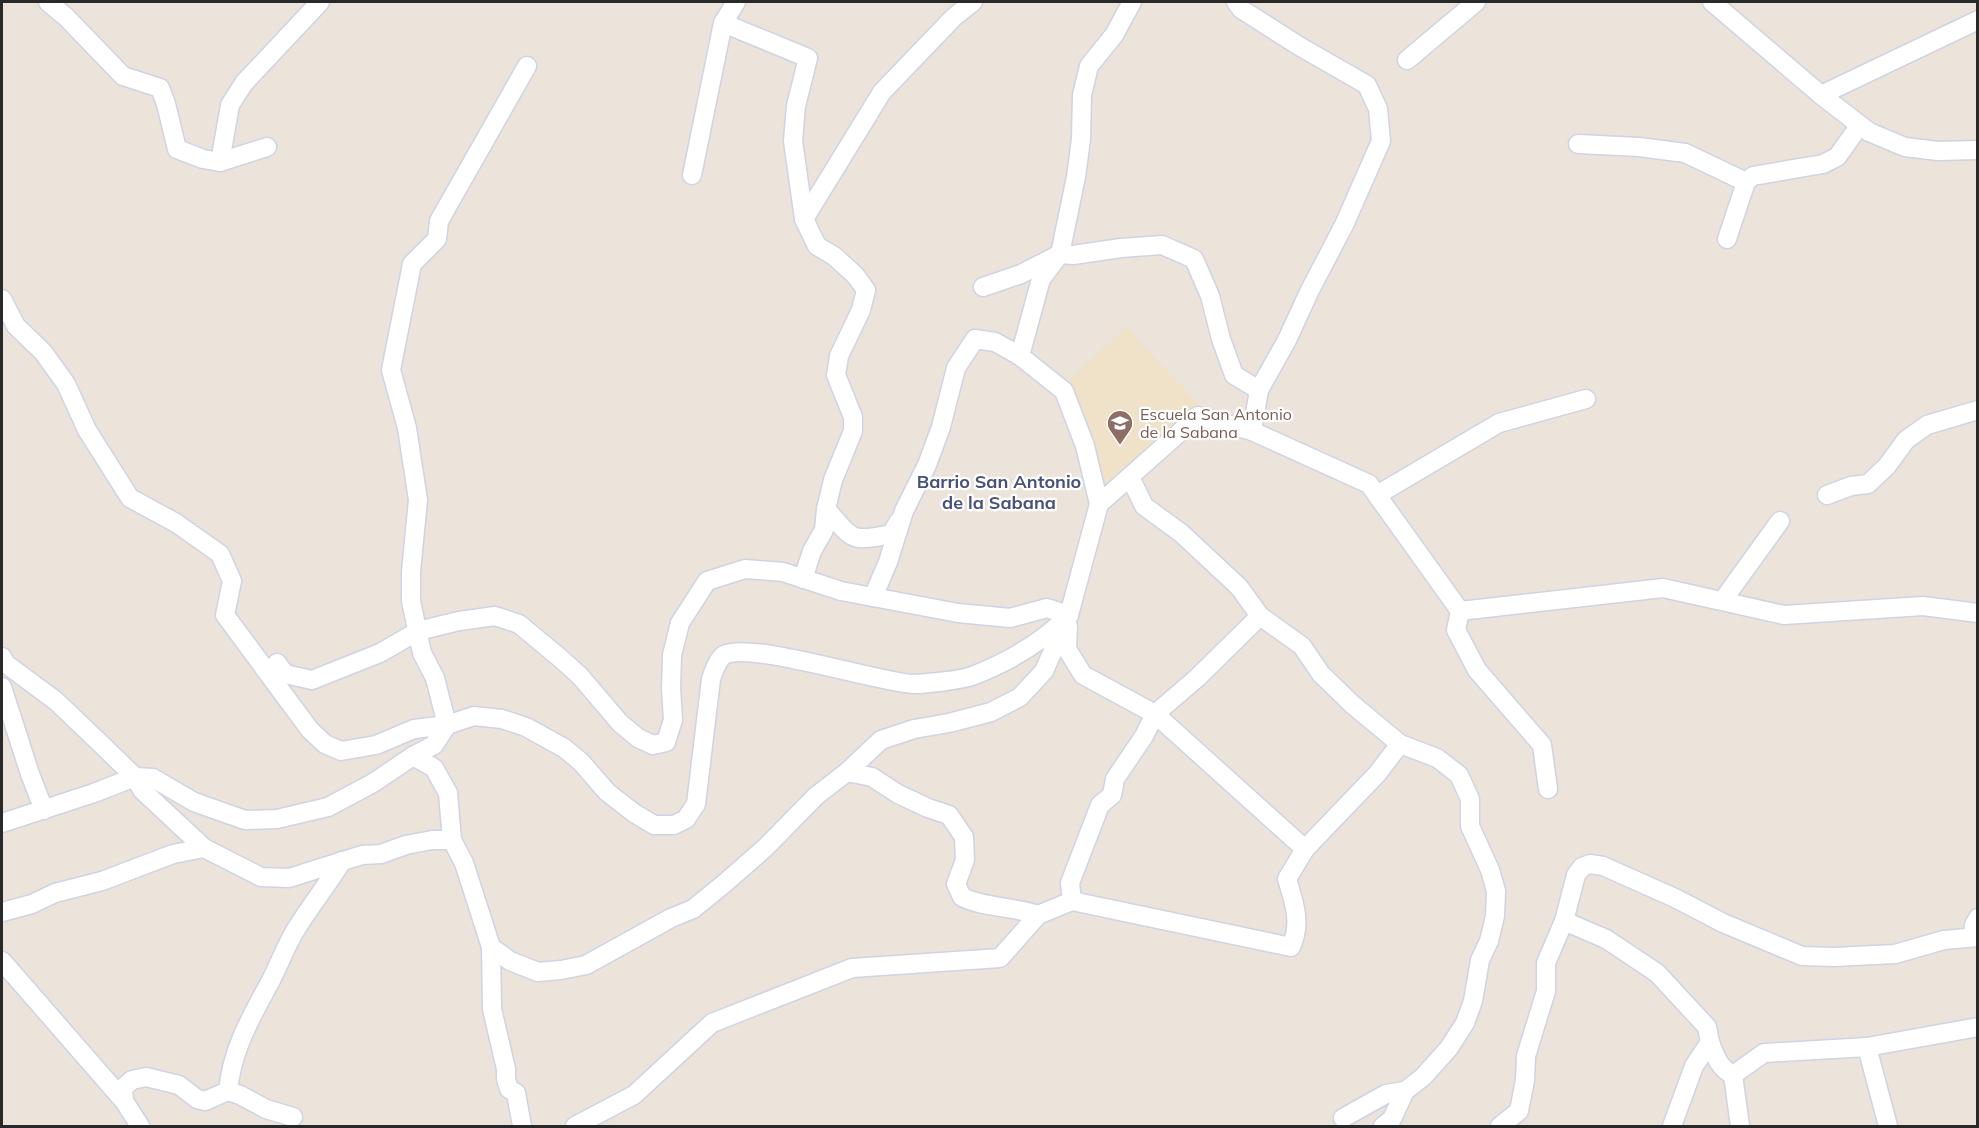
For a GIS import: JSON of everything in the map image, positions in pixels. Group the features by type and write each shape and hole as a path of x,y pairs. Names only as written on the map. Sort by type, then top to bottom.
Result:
{"street":[{"path":"48,2 66,17 123,76 160,88 177,149 203,159 220,162 267,147"},
{"path":"220,162 230,105 244,83 320,2"},
{"path":"692,175 723,23 736,2"},
{"path":"804,219 882,92 954,17 973,2"},
{"path":"1020,356 1041,279 1060,254 1076,177 1081,139 1082,95 1089,66 1114,35 1132,2"},
{"path":"1236,2 1241,9 1299,46 1367,85 1378,109 1381,141 1344,225 1287,340 1259,390 1252,431"},
{"path":"1407,60 1476,2"},
{"path":"1712,2 1821,95 1869,132 1905,147 1938,152 1977,150"},
{"path":"1821,95 1977,20"},
{"path":"723,23 808,58 796,106 793,141 804,219 817,246 841,263 867,290 861,310 839,356 836,375 853,417 853,431 833,480 824,530 812,551 803,579"},
{"path":"2,823 135,777 153,778 194,802 245,820 277,819 328,807 373,783 434,745 447,725 435,678 422,653 411,601 411,572 418,500 406,428 391,370 412,264 437,239 439,221 527,66"},
{"path":"1727,239 1746,183 1753,176 1823,164 1837,157 1860,125"},
{"path":"1578,144 1639,147 1685,153 1746,183"},
{"path":"983,287 1021,274 1060,254 1073,255 1162,245 1194,259 1210,296 1221,339 1234,375 1259,390"},
{"path":"2,299 16,326 43,352 66,384 87,430 130,498 176,523 220,554 232,581 225,615 310,730 325,744 341,751 376,745 414,729 447,725 474,716 502,719 526,727 564,748 581,762 607,792 634,813 654,825 674,825 686,819 696,804 711,679 717,663 724,655 743,652 783,658 913,684 970,677 1048,635 1069,615"},
{"path":"491,947 510,961 538,972 561,970 586,964 671,918 693,909 766,847 816,796 847,772 881,740 914,729 991,712 1020,697 1044,671 1069,615 1099,504 1085,446 1064,391 1020,356 995,342 975,339 956,368 941,427 927,465 891,534 864,540 849,535 826,509"},
{"path":"1377,495 1499,423 1586,399"},
{"path":"1827,495 1851,486 1868,484 1887,466 1906,440 1927,425 1977,410"},
{"path":"1099,504 1198,416 1252,431 1368,484 1460,611 1456,630 1477,670 1542,745 1548,789"},
{"path":"1130,477 1144,506 1182,532 1239,587 1260,616 1302,646 1321,674 1353,705 1400,744 1437,758 1459,775 1470,799 1470,826 1490,870 1496,891 1489,941 1480,960 1478,978 1465,1023 1449,1048 1423,1077 1405,1091 1392,1119 1383,1126"},
{"path":"873,597 888,562 904,512"},
{"path":"1723,600 1780,521"},
{"path":"277,663 285,674 312,680 380,653 418,631 459,621 495,616 519,624 580,676 620,723 638,738 653,745 666,742 674,720 671,688 672,655 680,623 707,581 745,569 783,572 841,591 958,613 1010,618 1047,608 1069,615"},
{"path":"1460,611 1663,588 1784,615 1923,606 1977,613"},
{"path":"1069,615 1066,649 1083,675 1155,714 1305,849"},
{"path":"1072,901 1070,882 1100,805 1112,795 1115,779 1144,736 1155,714 1197,678 1260,616"},
{"path":"2,657 6,664 56,701 135,777 142,790 204,848 261,877 289,878 362,855 381,854 406,845 432,840 452,840"},
{"path":"2,687 30,774 45,810"},
{"path":"575,1126 634,1095 712,1023 852,969 1000,958 1038,915 1072,901 1291,947 1296,937 1297,920 1287,879 1305,849 1377,774 1400,744"},
{"path":"413,756 434,768 448,793 452,840 464,863 491,947 492,1009 506,1069 506,1079 509,1089 516,1093 522,1126"},
{"path":"847,772 872,777 908,799 950,815 964,837 965,860 956,884 962,897 973,903 1021,909 1038,915"},
{"path":"2,912 55,893 110,878 173,854 204,848"},
{"path":"228,1091 230,1066 246,1027 297,928 342,861"},
{"path":"1500,1126 1520,1111 1526,1056 1546,991 1546,963 1564,921 1576,875 1582,867 1590,864 1603,866 1675,898 1723,923 1802,956 1895,954 1944,940 1975,937 1974,925 1977,918"},
{"path":"1564,921 1606,939 1657,973 1707,1027 1715,1057 1724,1071 1733,1075"},
{"path":"2,961 124,1101 140,1126"},
{"path":"1733,1075 1764,1053 1867,1047 1977,1027"},
{"path":"1672,1126 1694,1066 1710,1042"},
{"path":"1867,1047 1888,1126"},
{"path":"1733,1075 1740,1126"},
{"path":"124,1101 123,1088 132,1080 146,1077 179,1085 197,1099 206,1101 228,1091 266,1109 293,1117"},
{"path":"1343,1118 1386,1094 1405,1091"}],"shaded area":[{"name":"Escuela San Antonio de la Sabana","path":"1126,327 1200,406 1102,487 1067,382"}],"place":[{"name":"Escuela San Antonio de la Sabana","path":"1120,446"}],"district":[{"name":"Barrio San Antonio de la Sabana","path":"999,492"}]}
